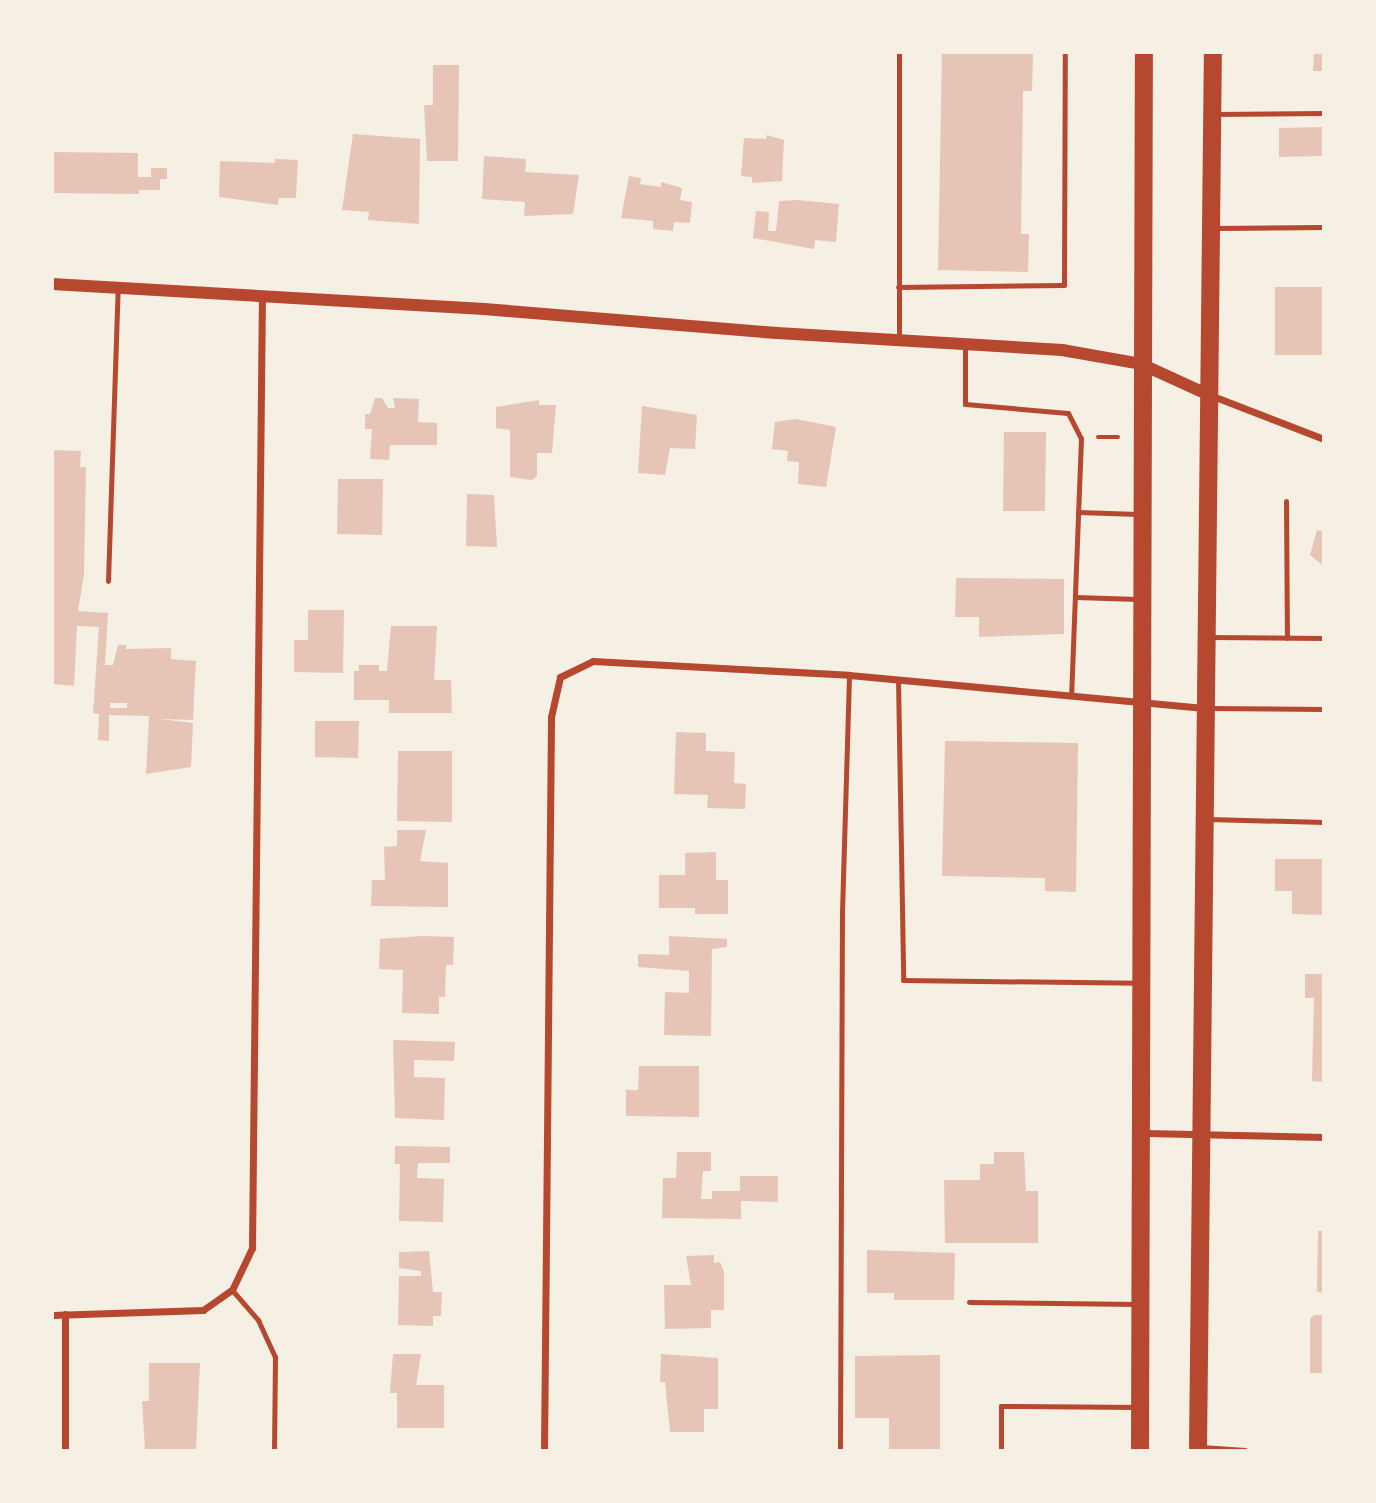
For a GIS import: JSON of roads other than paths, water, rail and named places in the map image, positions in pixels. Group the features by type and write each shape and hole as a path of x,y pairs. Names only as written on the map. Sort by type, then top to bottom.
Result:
{"main road":[{"path":"1140,1451 1145,1133 1145,702 1141,363 1144,52"},
{"path":"1198,1448 1209,708 1213,52"}],"street":[{"path":"52,284 262,295 1062,350 1141,363 1209,395 1324,439"},
{"path":"52,1315 203,1310 232,1290 252,1248 262,295"},
{"path":"544,1451 551,717 560,677 593,661 849,675 1209,708"},
{"path":"1145,1133 1324,1137"},
{"path":"65,1314 65,1451"}],"lane":[{"path":"899,52 899,340"},
{"path":"898,287 1064,285 1065,52"},
{"path":"1213,114 1324,113"},
{"path":"1212,228 1324,227"},
{"path":"108,581 118,287"},
{"path":"965,344 965,404 1068,413 1081,438 1071,694"},
{"path":"1286,501 1287,638"},
{"path":"1078,512 1144,514"},
{"path":"1075,597 1144,600"},
{"path":"1209,637 1324,638"},
{"path":"840,1451 842,912 849,675"},
{"path":"898,679 903,980 1145,983"},
{"path":"1209,708 1324,709"},
{"path":"1206,819 1324,822"},
{"path":"232,1290 258,1320 275,1357 274,1451"},
{"path":"969,1302 1142,1304"},
{"path":"1000,1451 1001,1406 1141,1407"},
{"path":"1198,1448 1245,1451"}]}
